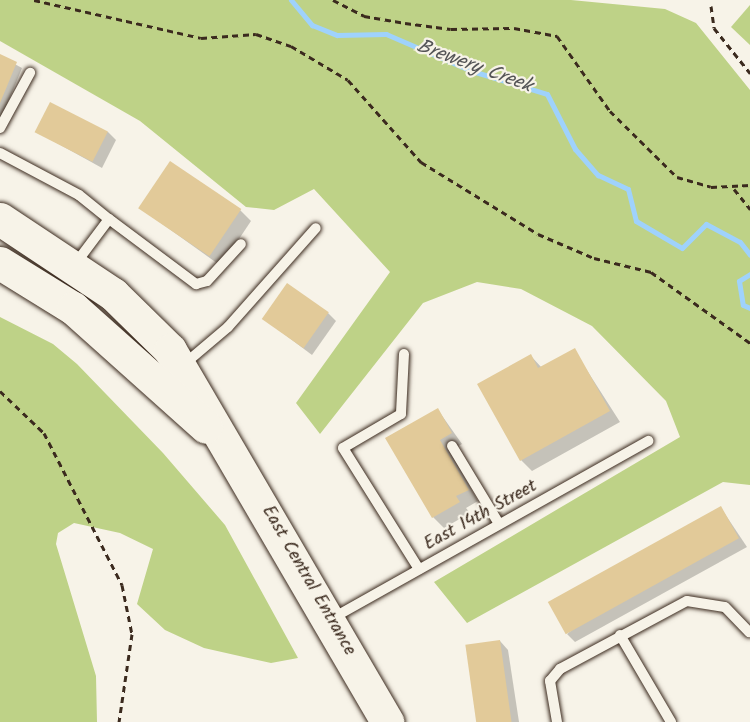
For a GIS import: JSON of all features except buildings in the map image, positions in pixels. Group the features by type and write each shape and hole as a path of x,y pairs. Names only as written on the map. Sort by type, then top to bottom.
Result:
{"highway":[{"name":"East Central Entrance","path":"0,219 74,266 147,325 182,366 223,442 330,619 387,722"},
{"name":"East Central Entrance","path":"0,263 54,296 112,340 223,442"}],"lane":[{"path":"0,128 30,74"},
{"path":"0,153 79,195 196,284 207,281 241,244"},
{"path":"54,296 109,219"},
{"path":"182,366 228,327 316,228"},
{"path":"404,354 401,414 344,448 418,569"},
{"name":"East 14th Street","path":"330,619 648,441"},
{"path":"452,446 500,524"},
{"path":"557,722 550,681 560,669 687,601 725,607 748,631"},
{"path":"620,635 671,722"}],"path":[{"path":"34,0 201,38 256,34 291,46 348,80 420,162 538,234 594,258 651,272 750,343"},
{"path":"333,0 364,16 405,23 452,29 514,28 557,36 610,111 677,177 734,189 750,185"},
{"path":"711,6 714,28 750,73"},
{"path":"734,189 750,209"},
{"path":"0,391 44,433 122,585 132,634 118,722"}],"green space":[{"path":"0,0 571,0 665,9 696,23 750,90 750,485 723,482 467,623 434,582 680,437 666,401 592,326 521,289 477,282 423,303 320,434 296,403 390,272 314,189 274,210 246,207 140,121 0,41"},
{"path":"750,5 750,45 731,27"},
{"path":"0,317 53,344 77,364 163,453 225,525 298,658 271,663 204,648 165,630 137,604 153,549 120,533 74,523 58,533 56,544 96,676 97,722 0,722"}],"waterway":[{"name":"Brewery Creek","path":"291,0 312,25 337,35 386,34 472,71 547,94 575,149 598,175 628,189 636,221 682,248 706,224 740,242 750,255"},
{"name":"Brewery Creek","path":"750,274 739,281 743,305 750,308"}]}
